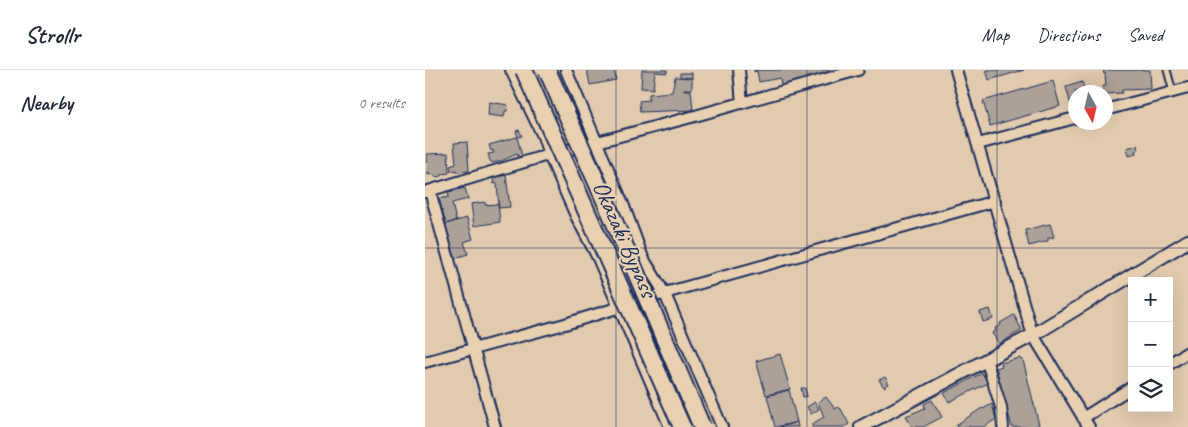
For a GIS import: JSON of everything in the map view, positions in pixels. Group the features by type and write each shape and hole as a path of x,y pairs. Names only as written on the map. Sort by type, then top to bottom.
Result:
{"highway":[{"name":"Okazaki Bypass","path":"524,70 682,427"},
{"name":"Okazaki Bypass","path":"547,70 615,222 702,427"}],"street":[{"path":"511,70 543,136 549,155 576,216 598,258 670,427"},
{"path":"739,70 741,103"},
{"path":"495,427 427,192 549,155 858,70"},
{"path":"956,70 1033,335 1089,427"},
{"path":"569,72 643,258 665,294 722,427"},
{"path":"1113,108 1188,88"},
{"path":"978,144 1068,120"},
{"path":"425,362 995,201"},
{"path":"861,427 1033,335 1188,241"},
{"path":"1173,361 1188,352"},
{"path":"986,359 1001,407 1003,427"},
{"path":"1083,418 1128,390"}],"lane":[{"path":"1167,70 1173,92"}],"building":[{"path":"587,70 614,70 616,80 590,85"},
{"path":"642,70 667,70 667,73 655,72 653,89 641,88"},
{"path":"754,70 835,70 781,86 780,78 759,82 757,71 754,72"},
{"path":"986,70 1024,70 989,80"},
{"path":"1150,70 1151,89 1122,90 1122,93 1113,94 1113,85 1106,85 1105,73 1103,71"},
{"path":"680,73 692,73 692,78 680,77"},
{"path":"675,77 692,78 692,89 684,90 691,90 693,110 640,112 639,101 649,100 649,94 672,92"},
{"path":"1053,81 1060,106 990,126 983,101"},
{"path":"1082,82 1083,85 1072,85"},
{"path":"489,102 508,105 504,117 488,115"},
{"path":"519,130 522,136 518,137 516,131"},
{"path":"517,137 522,156 518,157 517,154 501,161 492,163 490,161 488,154 494,153 489,145"},
{"path":"467,142 469,171 451,171 450,166 456,164 454,143"},
{"path":"1137,145 1138,150 1135,151 1136,154 1129,156 1127,148"},
{"path":"448,153 449,173 435,177 434,174 428,175 427,154"},
{"path":"506,175 510,207 499,208 497,183 494,184 493,178"},
{"path":"465,188 468,199 452,203 456,221 446,224 439,199 449,197 448,192"},
{"path":"485,202 485,205 498,204 500,222 474,226 471,204"},
{"path":"467,218 473,239 464,242 468,254 455,258 445,224"},
{"path":"1050,224 1054,237 1048,238 1048,241 1029,246 1025,230"},
{"path":"990,309 993,319 983,322 980,312"},
{"path":"1014,315 1022,330 999,344 992,333 996,331 995,328 1001,325 1000,323"},
{"path":"780,354 790,389 766,395 756,361"},
{"path":"1020,358 1023,360 1039,425 1030,427 1012,427 996,368 1002,366 1001,363"},
{"path":"982,373 988,383 949,402 944,393"},
{"path":"885,377 889,384 884,387 879,380"},
{"path":"801,388 805,388 807,396 803,397"},
{"path":"789,390 797,422 775,427 767,396"},
{"path":"826,397 835,409 838,407 841,409 849,424 844,427 812,427 812,424 824,417 818,402"},
{"path":"932,400 942,417 923,427 912,427 906,416 925,408 924,404"},
{"path":"815,402 819,409 811,414 807,407"},
{"path":"992,404 996,419 984,427 957,427 956,425 982,408"},
{"path":"797,422 798,427 780,427"}]}
